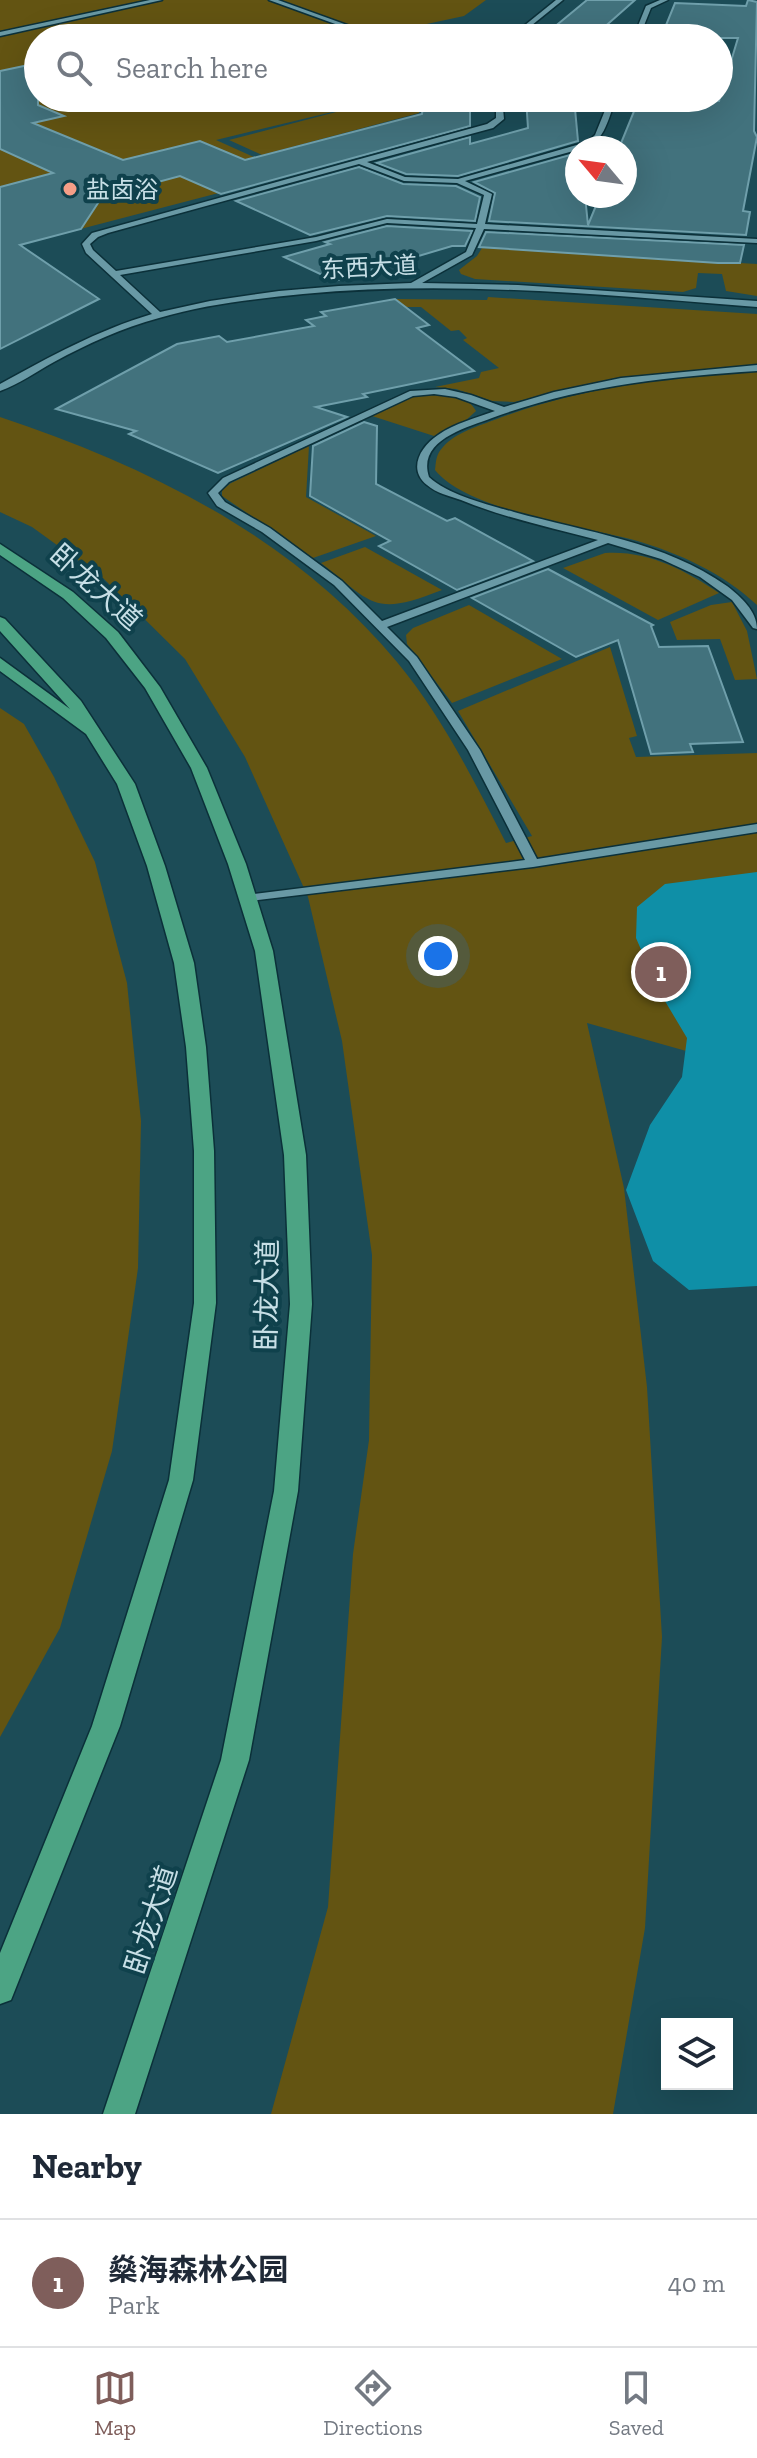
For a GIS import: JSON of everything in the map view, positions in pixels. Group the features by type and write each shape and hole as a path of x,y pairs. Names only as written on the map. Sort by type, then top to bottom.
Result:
{"main road":[{"name":"卧龙大道","path":"0,548 79,605 112,635 152,687 199,768 264,951 295,1155 301,1304 286,1491 235,1760 119,2114"},
{"path":"0,622 73,701 126,784 156,866 184,963 196,1047 204,1151 205,1303 181,1480 106,1726 0,1990"},
{"path":"0,663 95,736"}],"street":[{"path":"47,24 159,0"},
{"path":"272,0 340,24"},
{"path":"530,24 560,0"},
{"path":"641,24 648,7 665,0"},
{"path":"0,34 24,29"},
{"path":"158,315 86,248 95,235 495,124 500,119 500,112"},
{"path":"359,162 404,179 458,181 590,144 598,136 607,112"},
{"path":"414,284 469,253 481,224 488,194 458,181"},
{"path":"114,274 316,239 387,221 757,241"},
{"name":"东西大道","path":"0,388 105,334 158,315 243,298 311,290 414,284 757,304"},
{"path":"757,368 611,383 502,410 436,440 426,451 422,462 428,481 490,509 658,555 712,580 747,607 757,626"},
{"path":"502,410 449,391 410,394 226,480 216,488 214,499 266,530 338,583 413,659 474,750 533,863"},
{"path":"380,626 606,540"},
{"path":"247,899 533,863 757,828"}],"shaded area":[{"path":"0,0 486,0 464,16 427,24 24,24 24,112 332,112 216,140 292,174 0,250"},
{"path":"336,112 419,112 262,155 229,140"},
{"path":"482,248 757,264 757,296 726,291 722,274 698,273 696,288 683,292 475,279 461,274 459,270"},
{"path":"488,297 757,314 757,365 614,379 514,402 492,401 456,389 435,387 479,378 481,372 499,368 463,340 467,338 459,330 451,331 421,307 405,307 395,299 487,300"},
{"path":"757,371 757,605 730,583 684,558 634,540 499,506 451,484 435,470 439,452 454,437 529,408 625,385"},
{"path":"431,393 462,399 476,411 464,422 434,436 372,416 410,398"},
{"path":"0,417 111,459 164,484 266,543 313,578 357,618 397,662 429,704 506,843 532,836 458,711 610,647 637,736 629,738 636,757 757,753 757,1071 587,1023 624,1188 647,1387 662,1637 645,1928 613,2114 271,2114 328,1907 353,1554 369,1440 372,1255 342,1041 308,897 245,757 185,659 104,579 32,527 0,512"},
{"path":"309,446 306,497 376,536 313,558 222,496 222,490 231,483"},
{"path":"365,547 442,590 402,603 376,602 364,597 321,563"},
{"path":"605,553 651,558 719,593 658,620 563,568"},
{"path":"732,602 747,631 757,679 735,680 720,639 677,640 670,622 711,605"},
{"path":"469,605 562,659 452,703 407,644 406,635 413,628"},
{"path":"0,708 24,724 54,777 95,862 127,983 141,1121 138,1268 112,1451 60,1628 0,1737"}],"water":[{"path":"757,872 757,1286 689,1290 653,1261 626,1190 650,1125 682,1077 687,1038 659,991 636,938 637,907 665,884"}],"building":[{"path":"587,0 635,0 608,24 558,24"},
{"path":"748,0 757,2 754,131 757,137 743,211 750,212 746,235 489,221 495,193 474,182 565,156 565,208 586,208 588,225 595,208 637,208 637,136 624,136 634,112 733,112 733,55 738,38 733,38 733,24 666,24 675,3 746,6"},
{"path":"24,66 24,112 55,112 64,116 33,123 123,160 200,141 245,160 422,112 470,112 470,126 221,194 180,176 102,197 81,229 20,245 99,299 0,349 0,187 53,173 0,149 0,71"},
{"path":"527,112 575,112 578,136 565,136 565,145 458,176 406,174 377,163 470,137 470,144 528,128"},
{"path":"359,167 403,184 456,186 480,197 475,221 387,216 310,235 236,201"},
{"path":"387,226 472,231 465,246 452,246 335,281 284,257 330,244 325,242"},
{"path":"486,232 744,245 740,263 718,263 479,247"},
{"path":"395,299 429,325 417,328 474,371 316,407 347,417 218,473 129,434 136,431 56,409 177,344 219,336 227,342 314,326 306,320 326,316 321,312"},
{"path":"364,422 377,426 376,484 447,521 455,518 533,561 457,590 379,546 390,541 310,496 313,446"},
{"path":"548,569 653,625 659,647 708,646 743,742 690,744 693,752 651,754 618,640 576,657 472,598"}],"place":[{"name":"盐卤浴","path":"70,189"},
{"name":"燊海森林公园","path":"661,972"}]}
